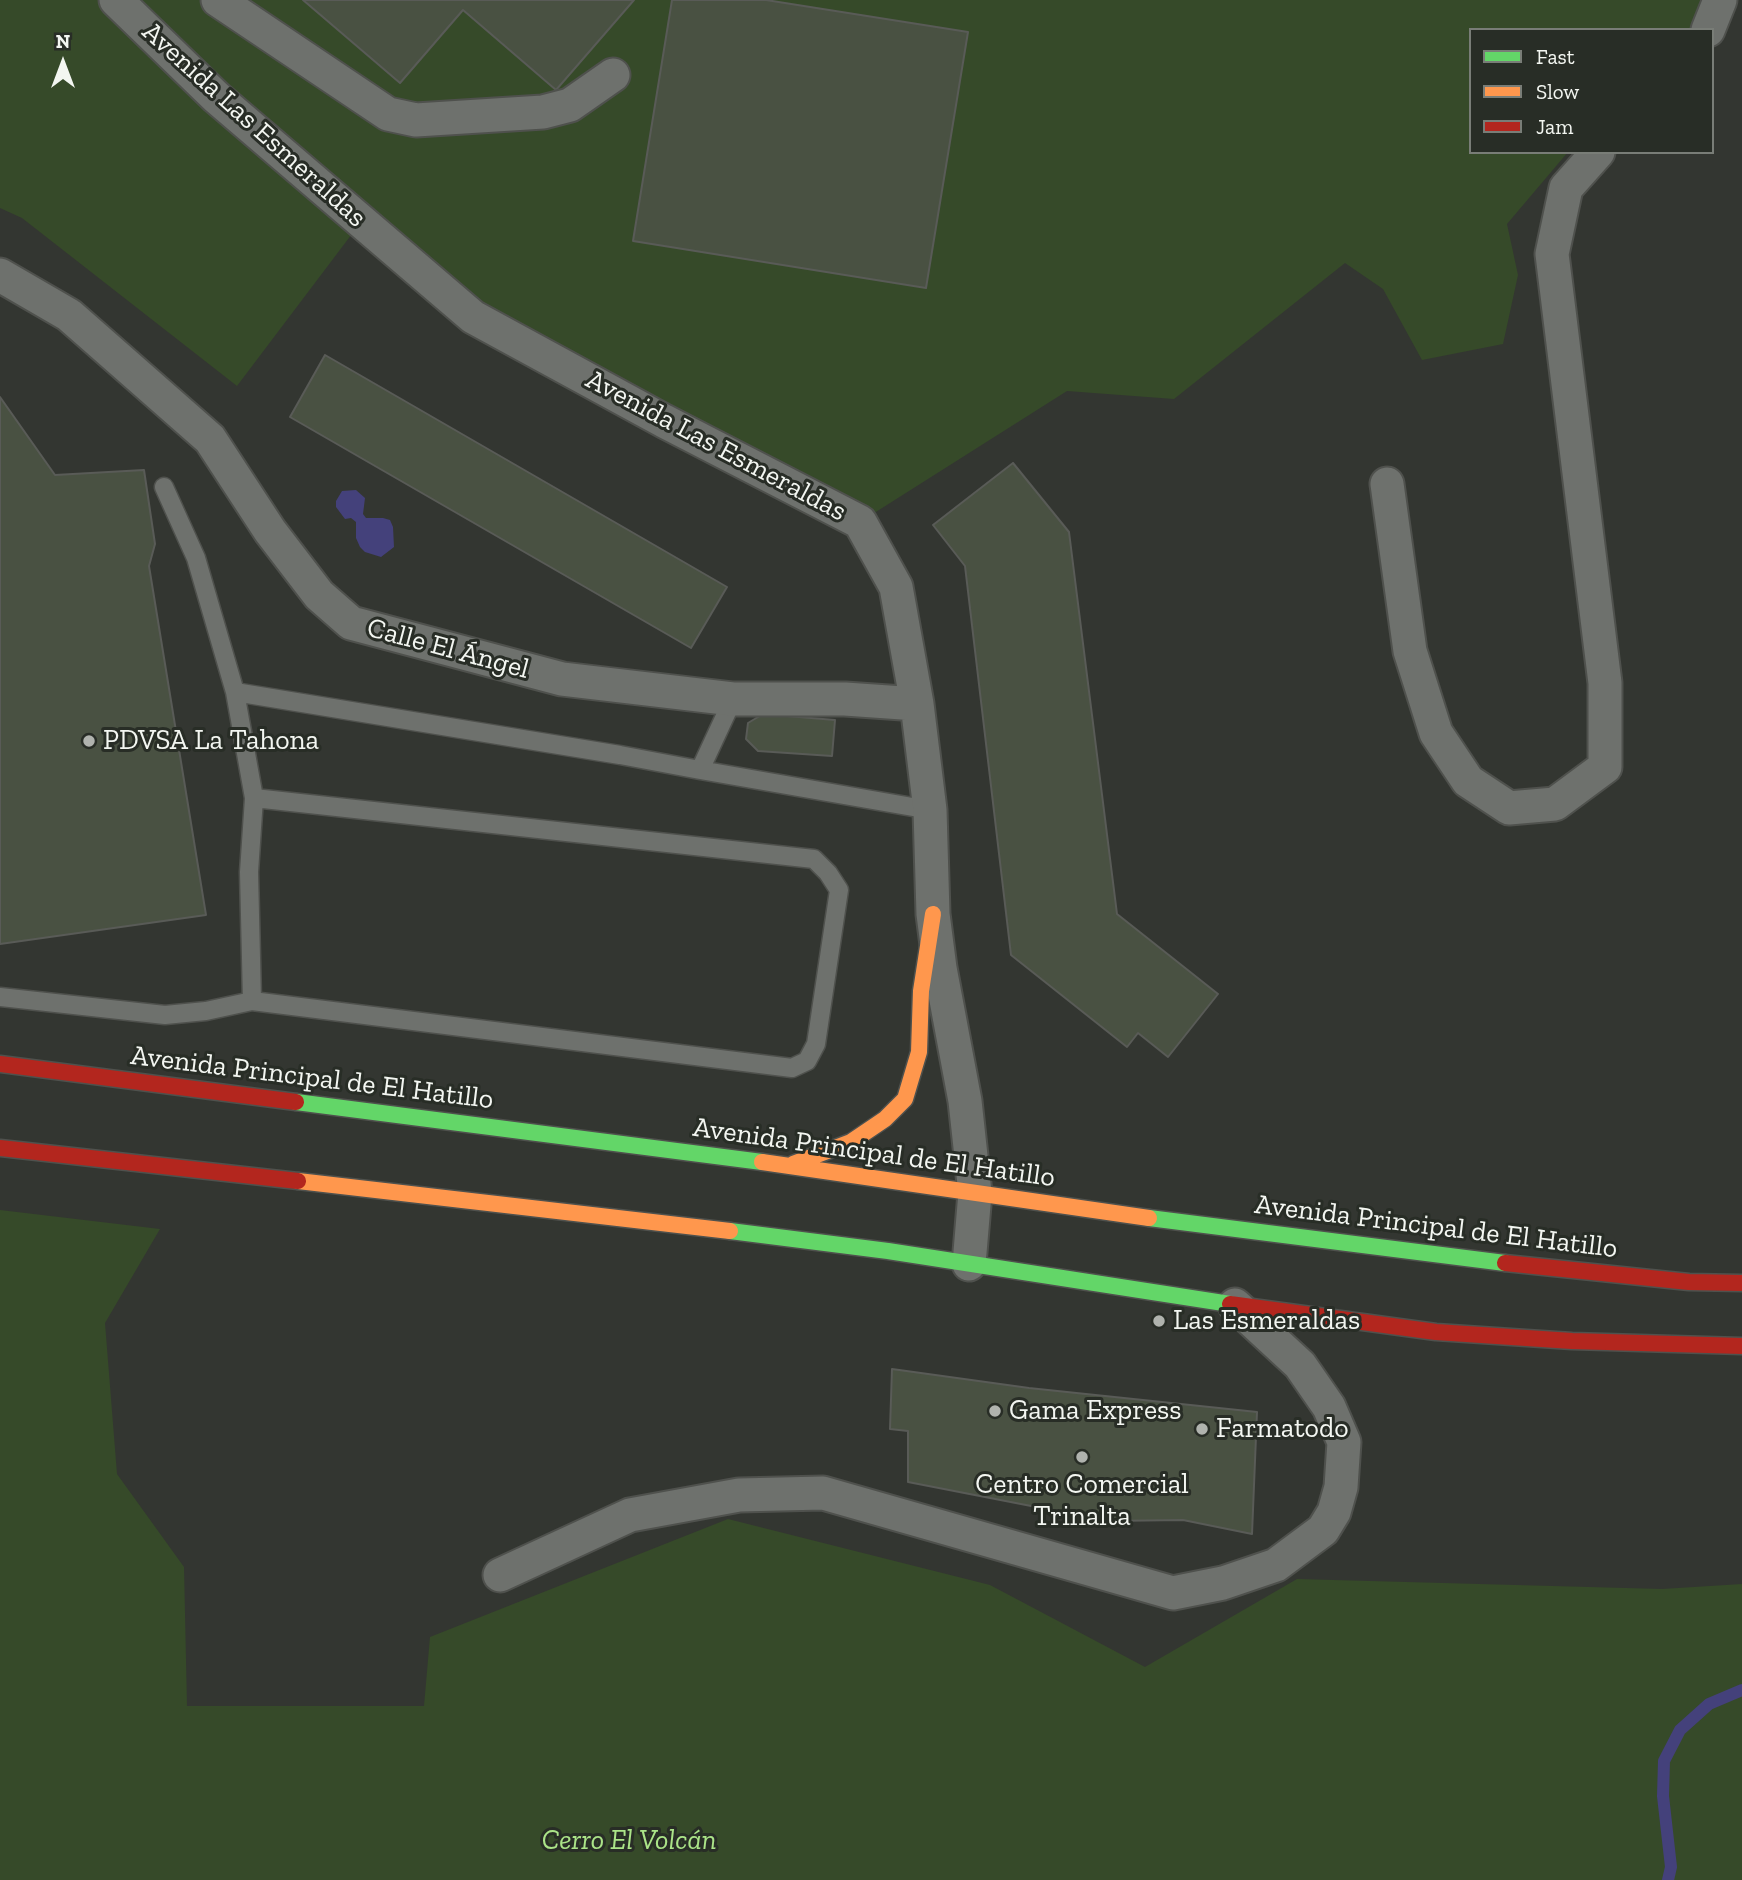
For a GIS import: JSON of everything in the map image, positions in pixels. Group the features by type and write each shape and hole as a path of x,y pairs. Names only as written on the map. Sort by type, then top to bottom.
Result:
{"main road":[{"path":"788,1165 851,1142 885,1119 905,1099 919,1052 921,991 933,914"},
{"name":"Avenida Principal de El Hatillo","path":"0,1064 788,1165 1446,1257 1689,1282 1742,1283"},
{"path":"0,1148 499,1203 888,1251 1235,1305 1436,1332 1572,1341 1742,1346"}],"street":[{"name":"Avenida Las Esmeraldas","path":"116,0 216,96 473,317 860,522 896,587 917,704 930,810 933,914 940,968 965,1101 975,1193 969,1264"},
{"path":"218,0 388,114 416,120 543,112 570,105 613,75"},
{"path":"1709,28 1720,0"},
{"path":"1387,484 1410,651 1436,733 1468,781 1508,808 1555,804 1605,768 1605,683 1552,254 1566,188 1596,154"},
{"name":"Calle El Ángel","path":"0,275 69,315 210,439 270,531 318,595 351,623 562,679 733,699 845,699 917,704"},
{"path":"500,1575 631,1516 739,1495 823,1493 1173,1593 1223,1583 1276,1565 1324,1530 1334,1512 1341,1487 1344,1442 1329,1407 1300,1365 1235,1305"}],"lane":[{"path":"164,487 196,558 235,692 254,798 249,872 252,1001"},
{"path":"235,692 620,755 930,810"},
{"path":"700,770 733,699"},
{"path":"0,997 166,1015 206,1011 252,1001 792,1068 807,1060 816,1044 839,890 828,873 814,859 254,798"}],"green space":[{"path":"0,0 1701,0 1692,28 1469,28 1469,154 1566,154 1507,224 1518,275 1503,344 1422,360 1383,289 1345,263 1174,399 1067,391 860,522 508,336 361,222 237,386 22,218 0,208"},
{"name":"Cerro El Volcán","path":"0,1210 160,1229 105,1323 117,1474 184,1567 187,1706 424,1706 430,1637 728,1519 990,1585 1145,1667 1297,1579 1662,1589 1742,1584 1742,1880 0,1880"}],"shaded area":[{"path":"356,490 365,498 363,514 366,518 390,520 393,527 394,547 381,557 365,552 360,547 356,538 356,522 351,518 345,519 336,507 336,501 342,491"}],"building":[{"path":"303,0 634,0 556,90 463,10 400,83"},
{"path":"672,0 766,0 968,32 926,288 633,241"},
{"path":"325,355 727,587 691,648 290,417"},
{"name":"PDVSA La Tahona","path":"0,397 55,475 144,470 155,544 149,566 206,915 0,944"},
{"path":"1013,463 1069,532 1117,914 1218,994 1168,1057 1138,1033 1127,1047 1011,955 965,566 933,525"},
{"path":"763,714 835,720 832,756 758,751 746,739 748,723"},
{"name":"Centro Comercial Trinalta","path":"892,1369 1029,1388 1257,1412 1252,1534 1183,1520 1108,1521 908,1482 908,1431 890,1429"}],"waterway":[{"path":"1668,1880 1671,1867 1663,1796 1664,1761 1680,1730 1709,1704 1742,1690"}],"traffic: fast":[{"path":"296,1102 762,1162"},
{"path":"1149,1218 1505,1263"},
{"path":"730,1231 888,1251 1230,1304"}],"traffic: slow":[{"path":"793,1164 851,1142 885,1119 905,1099 919,1052 921,991 933,914"},
{"path":"762,1162 1149,1218"},
{"path":"298,1181 730,1231"}],"traffic: jam":[{"path":"0,1064 296,1102"},
{"path":"0,1148 298,1181"},
{"path":"1505,1263 1689,1282 1742,1283"},
{"path":"1230,1304 1436,1332 1572,1341 1742,1346"}],"place":[{"name":"PDVSA La Tahona","path":"89,741"},
{"name":"Las Esmeraldas","path":"1159,1321"},
{"name":"Gama Express","path":"995,1411"},
{"name":"Farmatodo","path":"1202,1429"},
{"name":"Centro Comercial Trinalta","path":"1082,1457"}]}
